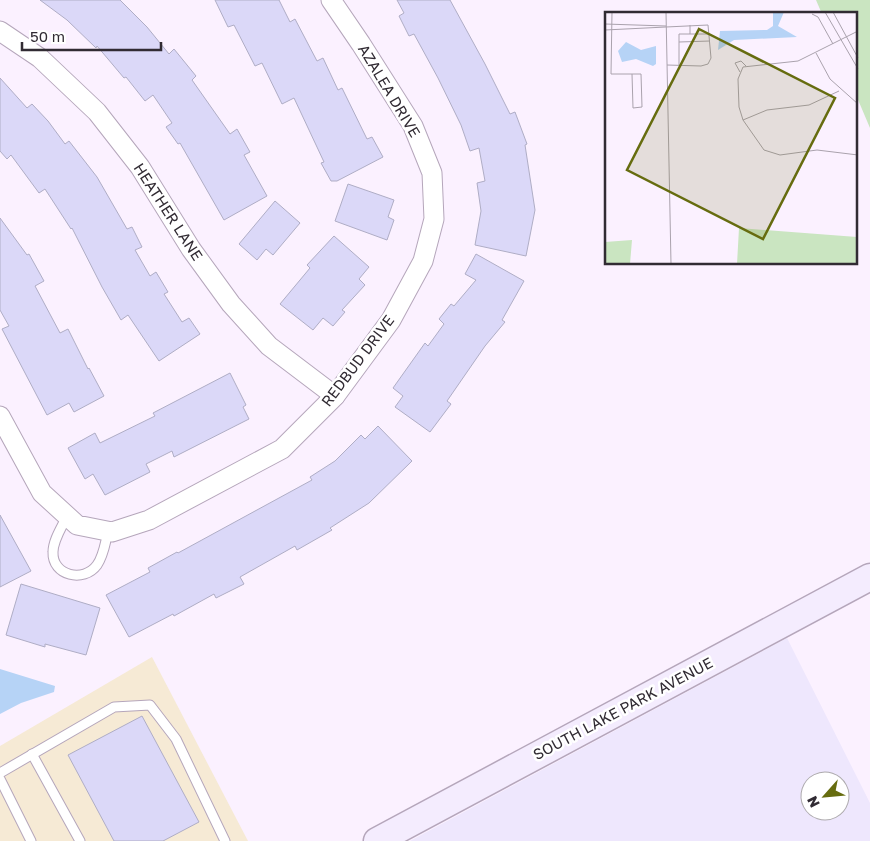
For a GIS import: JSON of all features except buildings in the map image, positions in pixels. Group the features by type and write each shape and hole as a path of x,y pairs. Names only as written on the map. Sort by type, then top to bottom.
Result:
{"main road":[{"name":"SOUTH LAKE PARK AVENUE","path":"377,841 870,577"}],"street":[{"name":"AZALEA DRIVE","path":"331,0 413,126 432,173 434,219"},
{"name":"HEATHER LANE","path":"0,30 40,58 97,112 140,167 191,249 231,304 269,346 335,396"},
{"name":"REDBUD DRIVE","path":"72,521 112,532 149,520 282,449 335,396 391,320 423,261 434,219"},
{"path":"0,416 42,493 72,521"}],"lane":[{"path":"72,521 55,541 53,552 54,562 62,571 75,576 86,573 97,566 108,532"},
{"path":"0,773 114,707 150,705 176,739 225,841"},
{"path":"32,754 80,841"},
{"path":"0,779 31,841"}],"shaded area":[{"path":"787,638 870,803 870,841 410,841"},
{"path":"152,657 248,841 0,841 0,746"}],"green space":[{"path":"816,0 870,0 870,128 858,100 858,12 821,12"}],"water":[{"path":"0,669 55,686 54,692 21,703 0,714"}]}
